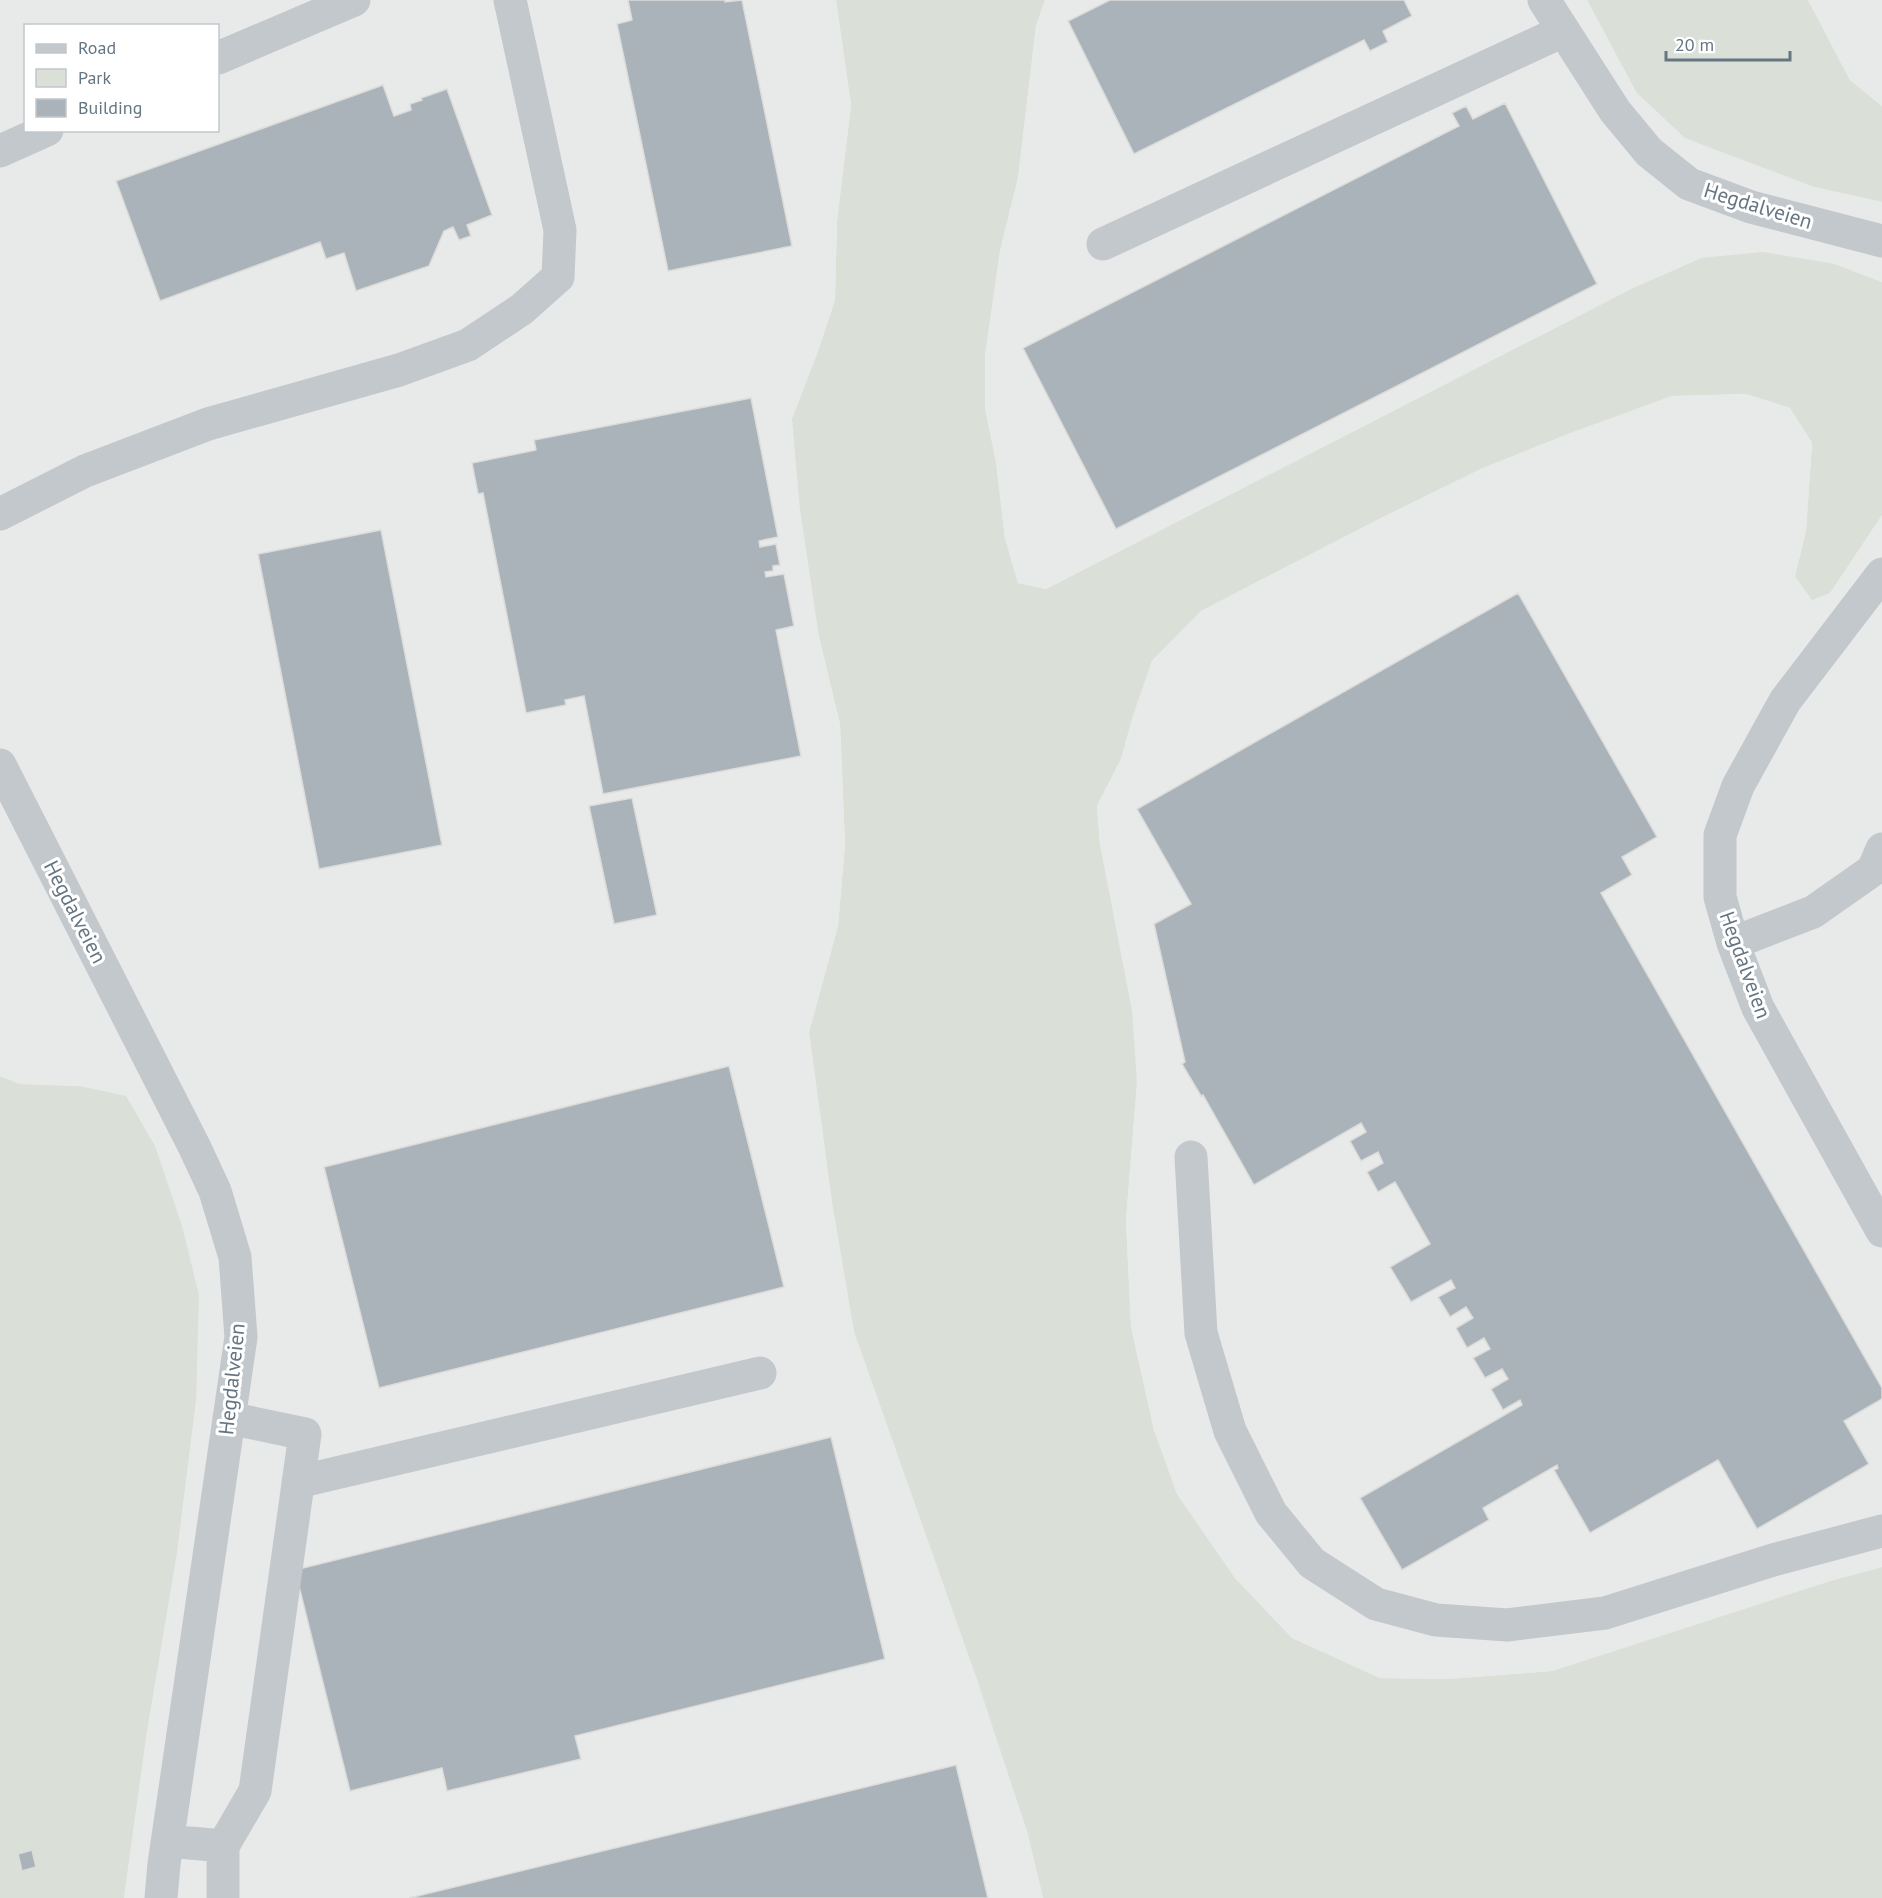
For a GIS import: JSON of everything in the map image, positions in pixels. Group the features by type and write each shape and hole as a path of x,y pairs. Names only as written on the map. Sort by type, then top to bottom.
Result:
{"street":[{"path":"219,58 354,0"},
{"path":"0,514 85,471 208,424 399,370 468,345 522,309 558,277 560,230 510,0"},
{"name":"Hegdalveien","path":"1544,0 1615,111 1649,152 1689,184 1751,207 1882,241"},
{"path":"1103,244 1563,31"},
{"path":"0,151 43,132"},
{"name":"Hegdalveien","path":"1882,574 1785,701 1738,786 1720,835 1720,897 1733,943 1758,1008 1882,1231"},
{"name":"Hegdalveien","path":"0,765 194,1146 215,1191 235,1257 241,1336 161,1898"},
{"path":"1733,943 1813,912 1873,870 1882,849"},
{"path":"1191,1157 1201,1333 1230,1431 1271,1513 1312,1563 1376,1604 1436,1620 1508,1625 1605,1613 1773,1560 1882,1531"},
{"path":"298,1482 760,1373"},
{"path":"223,1898 223,1846 255,1791 304,1434 229,1418"},
{"path":"168,1841 223,1846"}],"shaded area":[{"path":"0,0 836,0 851,105 837,221 835,300 816,357 819,637 840,724 845,844 838,926 809,1032 832,1203 854,1332 1029,1834 1043,1898 124,1898 147,1732 177,1554 196,1402 79,1086 20,1084 0,1076"},
{"path":"1045,0 1587,0 1636,92 1814,187 1882,202 1882,282 1835,264 1701,258 1633,288 1046,589 1018,583 1005,538 996,462 985,408 985,356 1000,251 1018,178 1036,26"},
{"path":"1808,0 1882,0 1882,106 1850,80"},
{"path":"1746,394 1790,408 1812,443 1806,531 1795,576 1830,593 1882,515 1882,1567 1830,1581 1552,1671 1448,1679 1380,1678 1292,1638 1235,1578 1177,1494 1154,1430 1131,1327 1126,1220 1137,1083 1100,845 1097,806 1121,759 1152,661 1201,611 1483,468 1568,434 1672,396"}],"green space":[{"path":"836,0 1045,0 1036,26 1018,178 1000,251 985,356 985,408 996,462 1005,538 1018,583 1046,589 1633,288 1701,258 1763,252 1835,264 1882,282 1882,515 1830,593 1812,600 1795,576 1806,531 1812,443 1790,408 1746,394 1672,396 1483,468 1201,611 1152,661 1121,759 1097,806 1100,845 1132,1011 1137,1083 1126,1220 1131,1327 1154,1430 1177,1494 1235,1578 1292,1638 1380,1678 1448,1679 1552,1671 1830,1581 1882,1567 1882,1898 1043,1898 1028,1834 977,1680 854,1332 832,1203 809,1032 838,926 845,844 840,724 819,637 800,509 792,419 835,300 837,221 851,105"},
{"path":"1587,0 1808,0 1850,80 1882,106 1882,202 1814,187 1685,138 1636,92"},
{"path":"0,1076 20,1084 79,1086 126,1096 155,1146 182,1226 199,1295 196,1402 177,1554 147,1732 124,1898 0,1898"}],"building":[{"path":"628,0 725,0 725,2 742,0 792,246 668,271 617,24 632,20"},
{"path":"1110,0 1404,0 1412,16 1383,31 1388,42 1370,51 1364,40 1134,154 1068,21"},
{"path":"383,85 394,116 411,110 410,104 422,100 421,98 447,89 492,215 467,225 471,236 459,240 453,227 444,231 429,266 356,291 344,253 326,259 320,242 160,301 116,181"},
{"path":"1505,103 1597,284 1116,529 1023,348 1459,126 1452,113 1466,106 1473,119"},
{"path":"751,398 778,537 759,541 760,547 776,544 780,565 773,566 773,571 765,572 766,577 784,574 794,626 776,630 801,756 603,794 584,696 565,700 566,705 526,713 483,493 478,494 472,463 536,450 534,440"},
{"path":"381,530 442,845 319,869 258,554"},
{"path":"1518,593 1657,837 1622,857 1632,875 1601,893 1882,1388 1882,1399 1844,1421 1869,1464 1757,1529 1718,1460 1590,1533 1554,1470 1558,1468 1557,1465 1483,1508 1489,1520 1402,1570 1360,1498 1522,1405 1520,1400 1503,1410 1491,1389 1508,1379 1502,1369 1485,1378 1473,1358 1490,1349 1484,1338 1467,1348 1456,1328 1473,1318 1466,1307 1450,1317 1438,1297 1455,1288 1451,1280 1411,1302 1390,1267 1430,1244 1395,1182 1378,1192 1367,1172 1383,1163 1378,1152 1361,1161 1350,1141 1366,1132 1361,1123 1254,1185 1203,1095 1201,1096 1182,1064 1185,1062 1154,924 1191,904 1137,809"},
{"path":"632,798 657,915 614,924 589,806"},
{"path":"729,1066 784,1287 379,1388 324,1167"},
{"path":"831,1437 885,1659 575,1736 581,1759 447,1791 442,1768 350,1791 295,1570"},
{"path":"956,1765 988,1898 409,1898"},
{"path":"32,1850 36,1867 22,1871 18,1854"}]}
